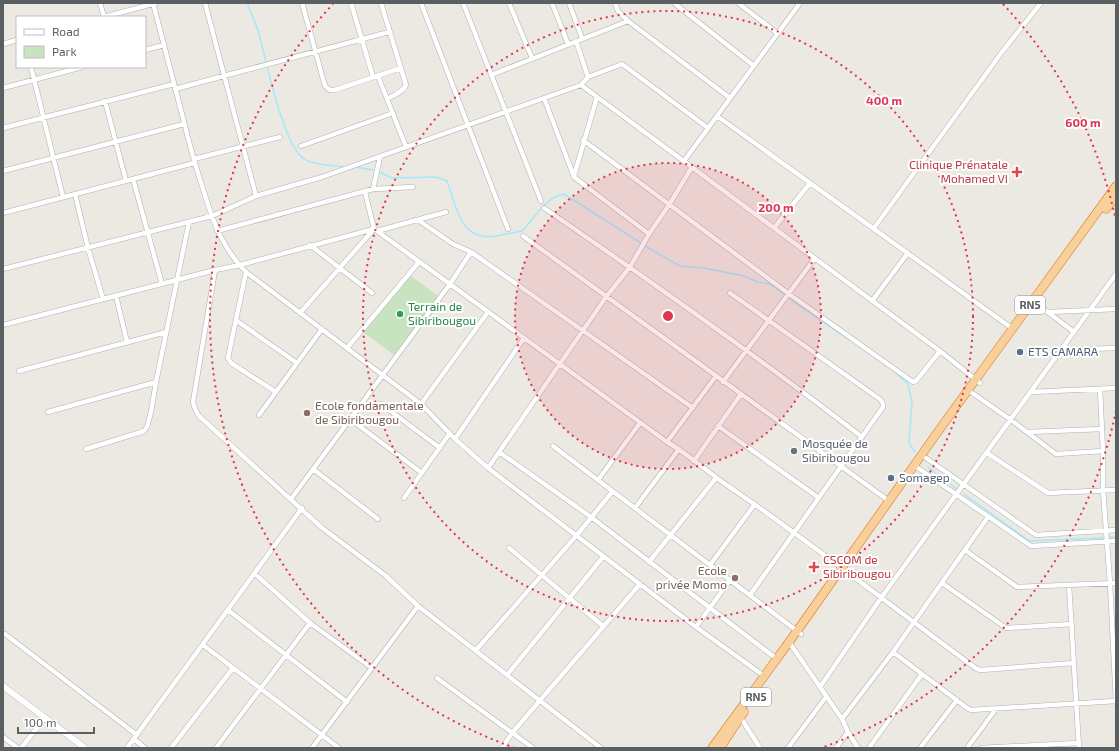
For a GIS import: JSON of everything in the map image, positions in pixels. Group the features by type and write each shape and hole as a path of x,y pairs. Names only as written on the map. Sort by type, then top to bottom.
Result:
{"highway":[{"name":"RN5","path":"844,569 888,501 1037,304 1115,196 1116,186"},
{"name":"RN5","path":"978,381 1013,329 1115,196"},
{"name":"RN5","path":"720,748 790,644 926,458 970,392"},
{"name":"RN5","path":"712,748 764,676 790,644"}],"street":[{"path":"100,3 104,16"},
{"path":"108,16 154,3 194,161 217,231 226,248 246,272 421,404 455,439 488,468 696,627 764,676"},
{"path":"205,3 256,196"},
{"path":"302,3 325,86 329,90 332,91 401,68"},
{"path":"351,3 361,40 406,147"},
{"path":"381,3 405,81 404,88 387,99"},
{"path":"421,3 508,229"},
{"path":"463,3 541,202"},
{"path":"510,3 532,58"},
{"path":"552,3 568,44"},
{"path":"569,3 582,38"},
{"path":"615,3 618,11 628,20 730,98"},
{"path":"674,3 754,66"},
{"path":"738,3 778,33"},
{"path":"684,161 800,3"},
{"path":"874,228 1002,52 1041,3"},
{"path":"491,74 628,20"},
{"path":"3,128 106,102 224,76 390,32"},
{"path":"3,44 16,40"},
{"path":"576,41 588,77"},
{"path":"146,50 164,45"},
{"path":"3,269 212,216 256,196 322,177 581,85 588,77 622,64 708,128"},
{"path":"31,68 63,197"},
{"path":"3,88 78,68"},
{"path":"581,85 940,351 978,381"},
{"path":"574,177 583,140 597,97"},
{"path":"544,98 574,177 649,234"},
{"path":"106,102 126,181"},
{"path":"300,146 393,113"},
{"path":"717,116 1013,329"},
{"path":"3,171 184,124"},
{"path":"3,213 126,181 280,137"},
{"path":"583,140 789,294 913,382 916,381 940,351"},
{"path":"373,190 380,157"},
{"path":"488,468 606,297 630,267 649,234 692,167"},
{"path":"133,179 162,284"},
{"path":"774,228 810,183"},
{"path":"217,231 373,190 413,187"},
{"path":"365,192 375,230 667,442 679,449 716,478 794,532 977,669 981,670 1074,664"},
{"path":"75,194 88,248 103,299"},
{"path":"544,208 747,350 862,437"},
{"path":"3,325 215,270 240,265 310,245 446,212"},
{"path":"418,220 447,240 471,252 692,408"},
{"path":"86,449 144,431 149,424 156,382 189,222"},
{"path":"300,313 375,230"},
{"path":"523,236 888,501"},
{"path":"310,245 339,269 372,293"},
{"path":"290,499 450,284 471,252"},
{"path":"872,301 908,253"},
{"path":"723,382 815,258"},
{"path":"347,348 419,262"},
{"path":"215,270 193,402 195,409 200,416 321,527 386,576 418,606 599,747"},
{"path":"246,272 237,321 228,358 229,361 276,392"},
{"path":"820,687 881,598 1116,274"},
{"path":"730,293 881,400 883,404 883,408 750,595"},
{"path":"116,296 127,342"},
{"path":"1037,304 1074,332"},
{"path":"1048,312 1116,309"},
{"path":"421,404 488,312"},
{"path":"237,321 297,363"},
{"path":"258,415 322,330"},
{"path":"19,371 166,332"},
{"path":"455,439 524,338"},
{"path":"1061,350 1116,348"},
{"path":"667,442 716,376"},
{"path":"48,412 156,382"},
{"path":"1031,392 1116,388"},
{"path":"893,652 971,710 1116,702 1114,625 1103,490 1100,389"},
{"path":"970,392 1028,432 1056,454 1103,451"},
{"path":"694,461 741,394"},
{"path":"381,404 440,448"},
{"path":"350,419 422,473"},
{"path":"598,480 640,422"},
{"path":"718,426 819,498"},
{"path":"1028,432 1102,429"},
{"path":"404,498 450,434"},
{"path":"553,446 799,632"},
{"path":"635,508 679,449"},
{"path":"499,452 591,517 777,659"},
{"path":"987,453 1048,493 1116,490"},
{"path":"926,458 1036,535 1116,530"},
{"path":"918,468 1031,546 1116,541"},
{"path":"313,469 378,519"},
{"path":"650,562 716,478"},
{"path":"476,650 542,576 612,492"},
{"path":"710,565 755,504"},
{"path":"127,748 302,508"},
{"path":"842,719 893,652 988,517"},
{"path":"509,548 603,626"},
{"path":"965,550 1017,587 1116,583"},
{"path":"507,675 603,556"},
{"path":"255,574 310,623 372,668"},
{"path":"696,627 730,580"},
{"path":"942,582 1006,628 1072,624"},
{"path":"502,748 512,733 640,584"},
{"path":"981,748 1078,746 1069,584"},
{"path":"312,748 418,606"},
{"path":"228,610 347,702"},
{"path":"216,748 310,623"},
{"path":"5,634 135,737 146,748"},
{"path":"790,644 842,719 858,748"},
{"path":"202,645 339,748"},
{"path":"171,748 234,668"},
{"path":"869,748 922,674"},
{"path":"436,678 533,748"},
{"path":"3,686 85,748"},
{"path":"788,748 826,697"},
{"path":"920,748 957,700"},
{"path":"967,748 996,709"},
{"path":"21,748 44,718"},
{"path":"740,718 760,748"},
{"path":"836,748 848,732"},
{"path":"3,737 18,748"}],"green space":[{"name":"Terrain de Sibiribougou","path":"407,273 438,296 394,355 363,332"}],"waterway":[{"path":"247,3 258,30 282,120 296,151 304,159 313,163 345,167"},
{"path":"355,167 373,170"},
{"path":"379,172 392,178 436,177 447,181 454,204 463,223 469,230 478,235 488,237 523,230 549,201 559,195 564,194 680,266 704,268 744,276 758,282 770,284 785,295"},
{"path":"788,298 851,341"},
{"path":"896,373 908,384 912,402 909,443 915,452"},
{"path":"928,467 958,490"},
{"path":"964,494 1029,541 1104,538"},
{"path":"1110,537 1116,537"}],"place":[{"name":"Clinique Prénatale Mohamed VI","path":"1017,172"},
{"name":"Terrain de Sibiribougou","path":"400,314"},
{"name":"ETS CAMARA","path":"1020,352"},
{"name":"Ecole fondamentale de Sibiribougou","path":"307,413"},
{"name":"Mosquée de Sibiribougou","path":"794,451"},
{"name":"Somagep","path":"891,478"},
{"name":"CSCOM de Sibiribougou","path":"814,567"},
{"name":"Ecole privée Momo","path":"735,578"}]}
